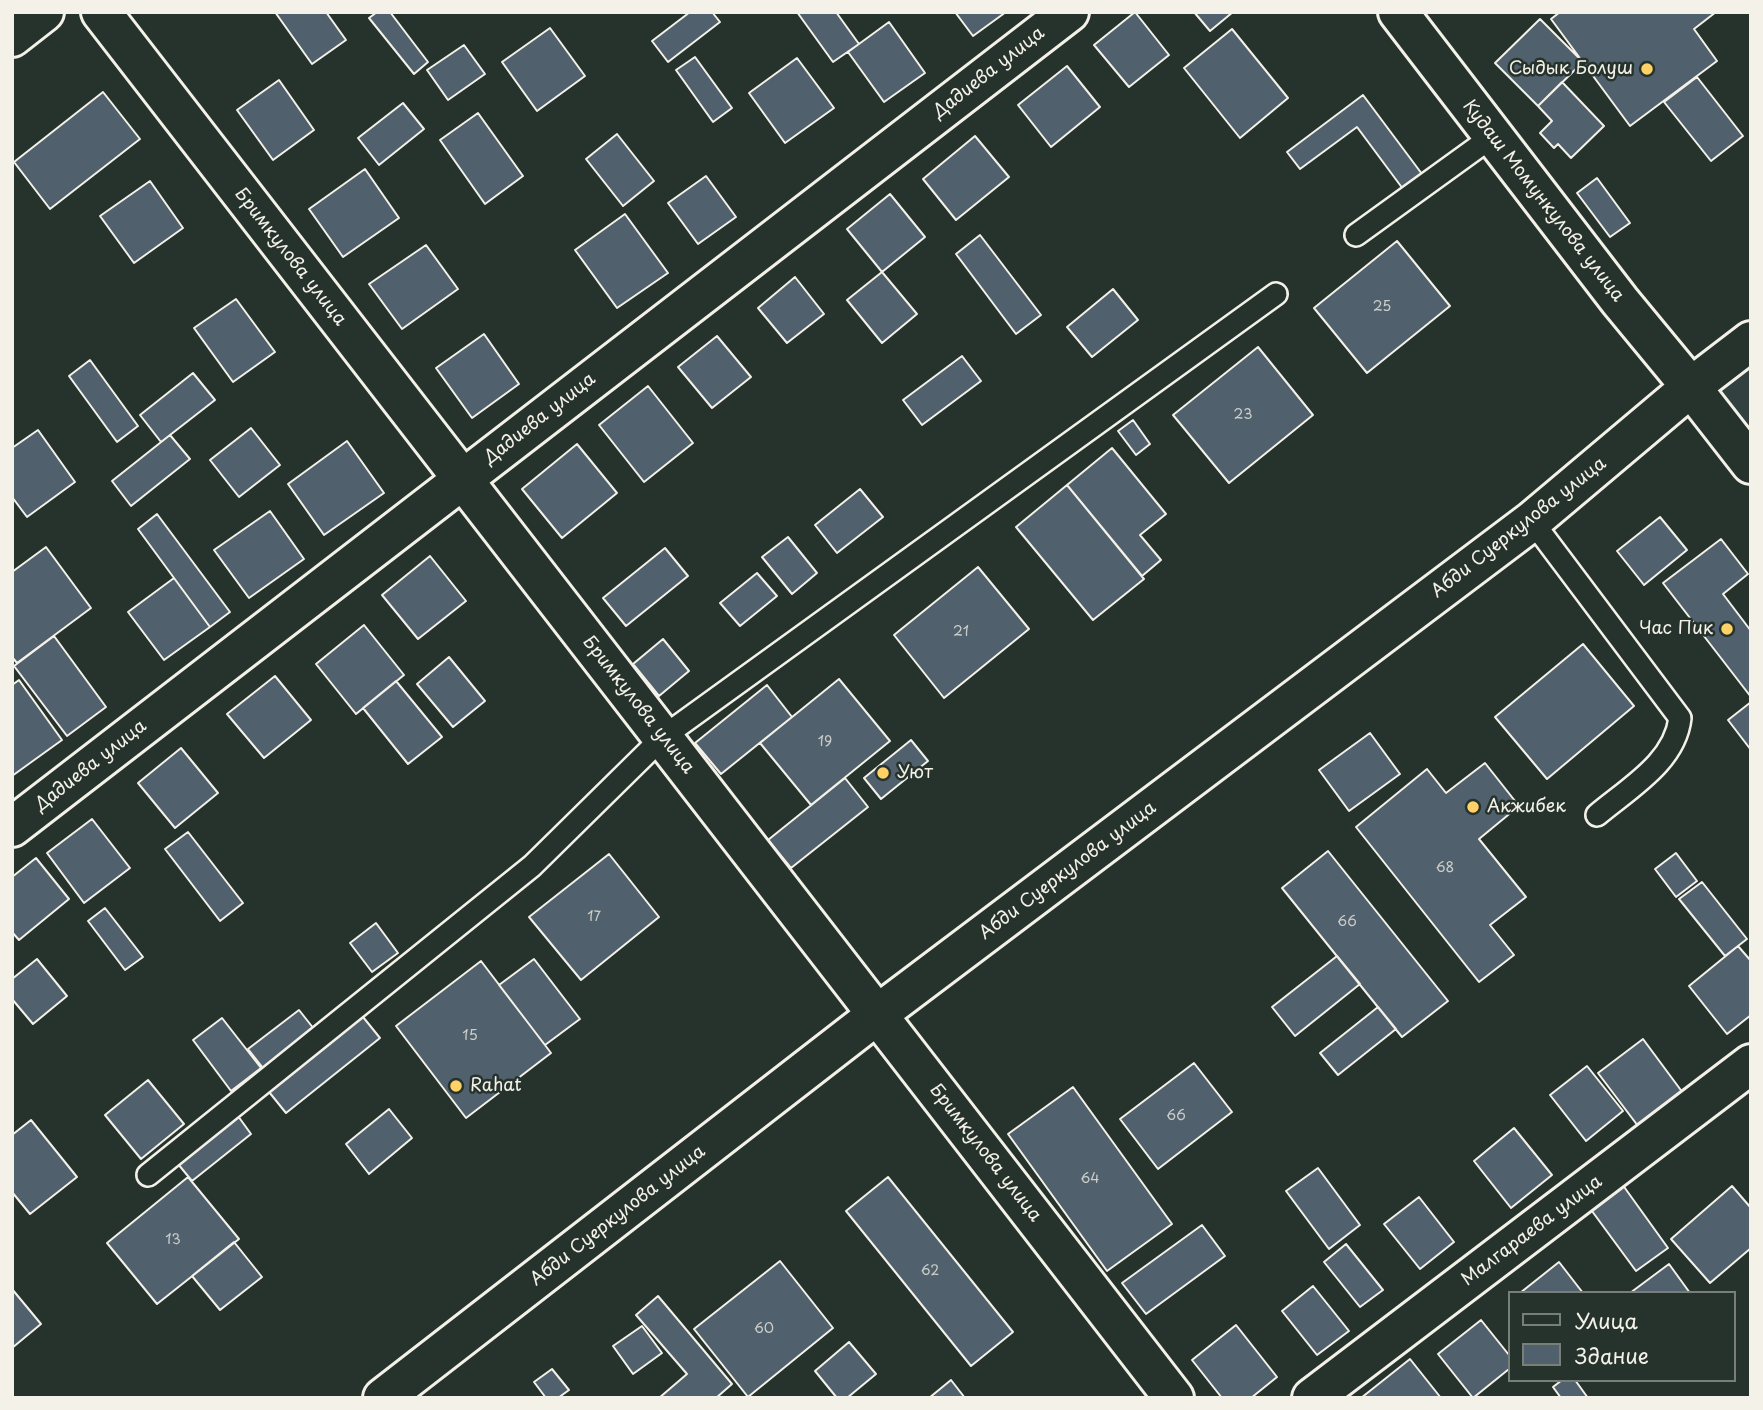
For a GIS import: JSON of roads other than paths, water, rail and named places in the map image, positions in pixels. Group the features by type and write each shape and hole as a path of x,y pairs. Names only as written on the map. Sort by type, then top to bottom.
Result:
{"street":[{"path":"12,37 44,12"},
{"name":"Бримкулова улица","path":"101,12 1174,1398"},
{"name":"Дадиева улица","path":"12,827 1069,12"},
{"name":"Кудаш Момункулова улица","path":"1398,12 1751,464"},
{"name":"Абди Суеркулова улица","path":"383,1398 878,1014 1532,522 1691,387 1751,341"},
{"name":"Малгараева улица","path":"1312,1398 1751,1064"}],"lane":[{"path":"1356,235 1493,136"},
{"path":"148,1175 532,866 663,737 1276,294"},
{"path":"1532,522 1680,718 1678,734 1668,754 1597,815"}],"place":[{"name":"Сыдык Болуш","path":"1647,69"},
{"name":"Час Пик","path":"1727,629"},
{"name":"Уют","path":"883,773"},
{"name":"Акжибек","path":"1473,807"},
{"name":"Rahat","path":"456,1086"}]}
